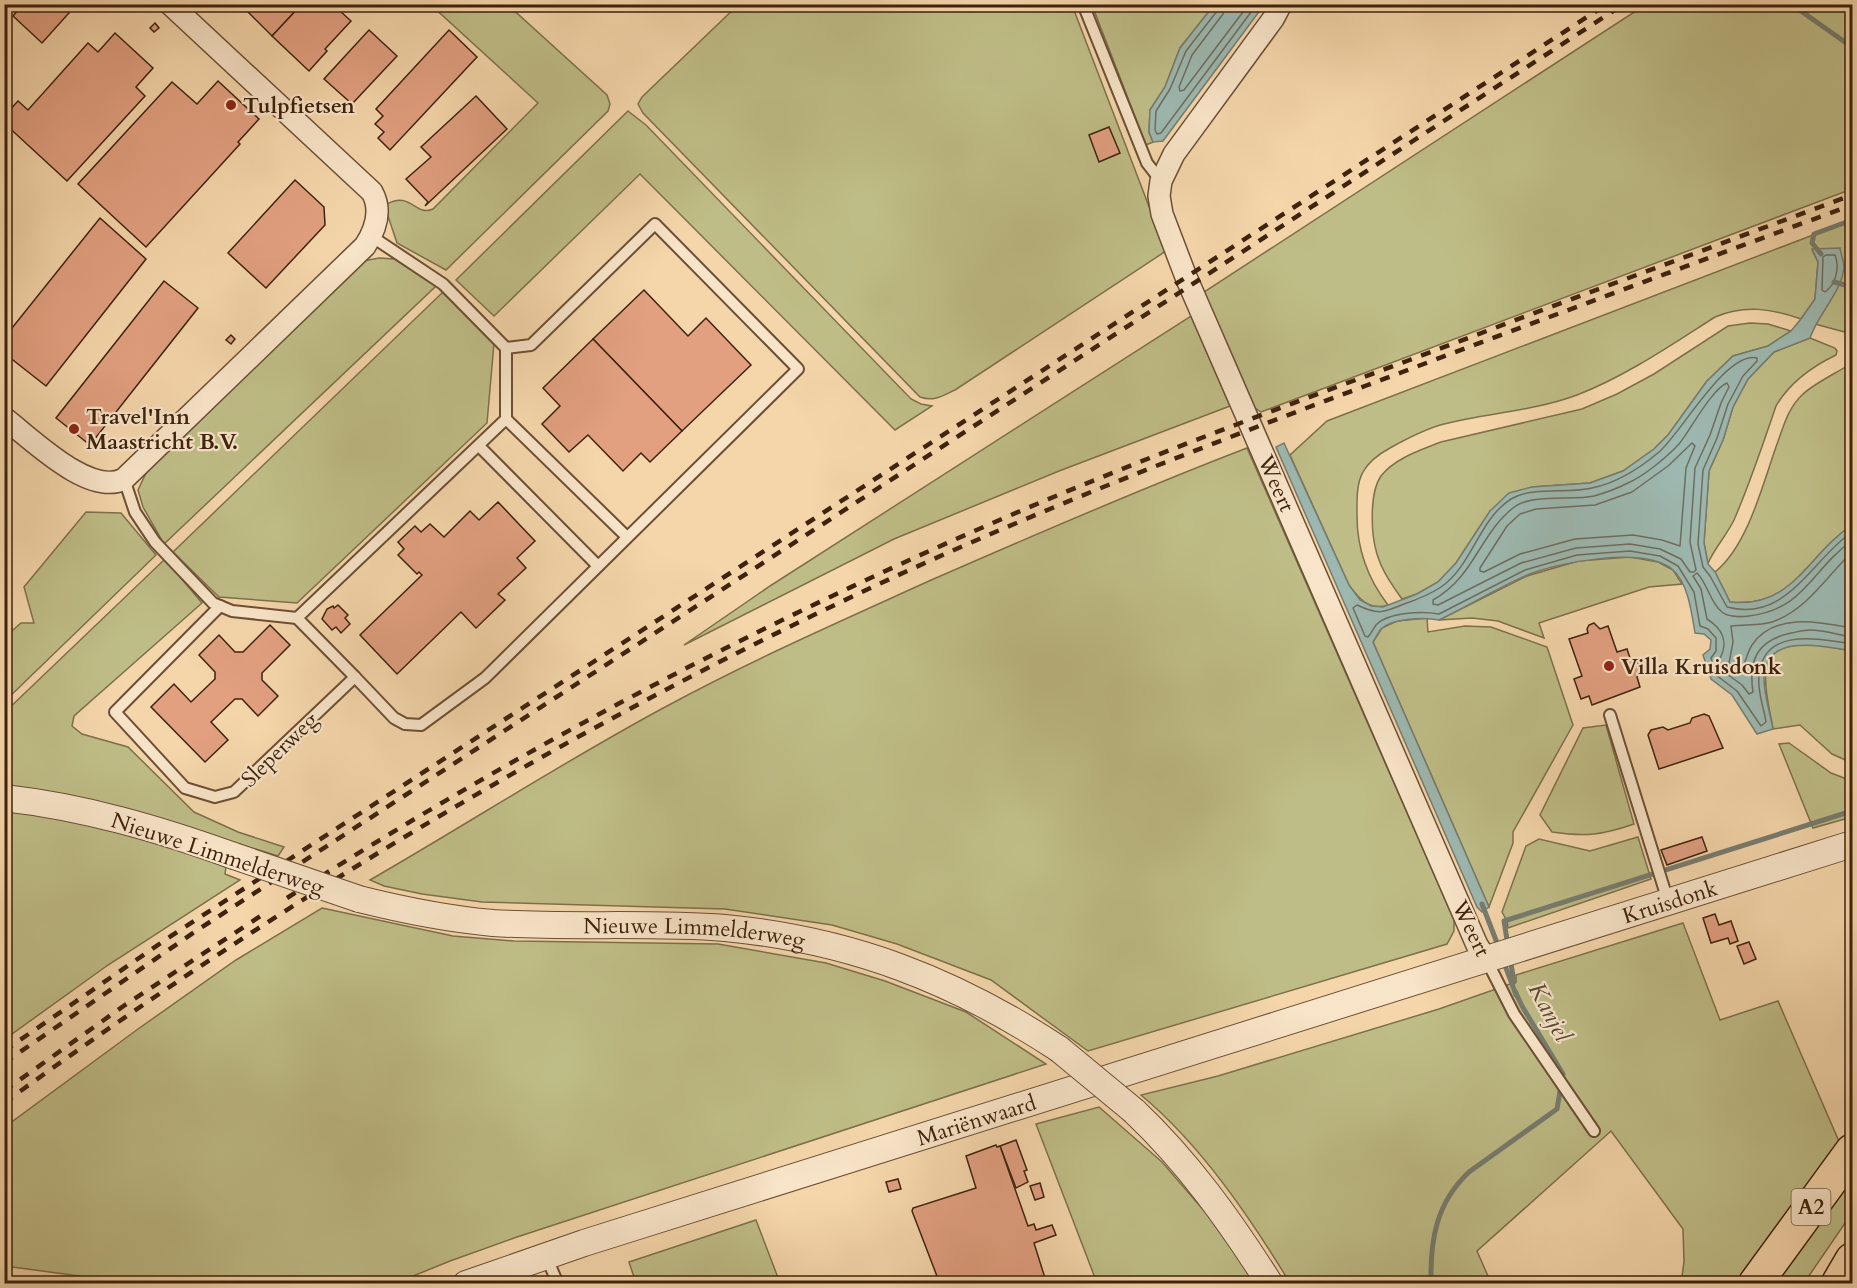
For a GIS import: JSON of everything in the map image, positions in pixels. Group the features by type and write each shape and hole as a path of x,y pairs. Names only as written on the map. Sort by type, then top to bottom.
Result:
{"highway":[{"name":"A2","path":"1755,1284 1852,1152"},
{"path":"1838,1284 1852,1260"}],"street":[{"path":"4,418 73,471 89,480 105,483 119,482 365,246 376,224 377,200 372,192 170,4"},
{"name":"Weert","path":"1281,4 1273,19 1174,154 1161,181 1159,196 1162,214 1179,260 1473,934 1491,967"},
{"name":"Nieuwe Limmelderweg","path":"4,798 42,802 147,826 359,899 429,914 492,922 698,927 772,934 866,955 933,978 999,1011 1059,1049 1134,1111 1160,1136 1198,1180 1238,1234 1270,1284"},
{"name":"Kruisdonk","path":"1491,967 1669,903 1852,844"},
{"name":"Mariënwaard","path":"466,1284 546,1255 1491,967"}],"lane":[{"path":"1083,4 1147,163 1161,181"},
{"path":"124,479 135,512 155,542 217,604 232,611 297,618 394,718 405,724 421,725 485,678 798,369 655,224 531,345 506,348"},
{"path":"297,618 506,419 506,348 443,284 371,236"},
{"path":"506,419 627,537"},
{"path":"479,446 598,566"},
{"name":"Sleperweg","path":"217,604 115,712 185,788 215,797 234,792 355,677"},
{"path":"1610,715 1669,903"},
{"path":"1491,967 1514,1014 1594,1131"},
{"path":"546,1255 558,1284"}],"shaded area":[{"path":"431,5 508,5 607,95 610,104 608,111 446,270 397,243 388,216 387,204 402,200 422,210 433,209 538,103"},
{"path":"738,5 1072,5 1166,251 955,390 934,399 920,397 643,113 638,104 642,97"},
{"path":"1092,5 1214,5 1180,48 1165,87 1150,110 1149,132 1153,142 1146,145"},
{"path":"1645,5 1852,5 1852,189 1261,412 1252,406 1204,292"},
{"path":"628,111 646,125 911,399 932,406 895,430 640,174 494,316 456,280"},
{"path":"1852,220 1852,334 1815,324 1837,287 1812,250 1818,262 1815,299 1801,319 1758,309 1726,313 1715,317 1631,369 1577,395 1544,405 1444,424 1409,438 1371,461 1363,472 1358,488 1358,528 1362,552 1369,574 1388,605 1370,605 1361,599 1349,585 1290,455 1327,421"},
{"path":"379,258 395,259 436,286 164,544 143,507 138,490 146,473 363,261"},
{"path":"443,292 494,343 487,423 297,603 219,597 173,552"},
{"path":"1191,316 1230,406 1059,471 894,539 684,645 770,586"},
{"path":"1750,323 1768,324 1791,331 1768,346 1733,356 1707,381 1668,435 1654,449 1623,471 1590,483 1532,487 1490,511 1456,563 1438,582 1417,594 1402,599 1379,560 1372,525 1377,483 1393,464 1441,442 1582,409 1617,394 1654,374 1728,326"},
{"path":"1810,338 1835,348 1836,355 1802,376 1776,406 1734,520 1708,564 1704,543 1709,471 1723,440 1733,407 1748,379 1774,352"},
{"path":"1852,363 1852,525 1836,537 1785,589 1770,597 1752,602 1730,602 1715,572 1737,547 1753,513 1781,431 1790,412 1797,400 1807,391"},
{"path":"1247,448 1454,920 1454,931 1447,944 1088,1051 991,980 897,944 832,925 725,909 482,902 422,894 384,886 370,880 592,748 731,673 968,564"},
{"path":"86,512 121,513 156,555 5,701 5,637 21,623 34,623 24,587"},
{"path":"1630,557 1658,562 1673,570 1682,584 1649,587 1539,623 1544,638 1498,621 1472,618 1439,620 1527,576 1578,561"},
{"path":"165,559 202,603 74,716 72,726 82,734 128,747 194,812 238,832 284,847 278,856 120,807 72,796 5,788 5,712"},
{"path":"1427,618 1428,632 1465,626 1491,627 1547,647 1573,725 1513,832 1513,843 1489,907 1373,642 1382,628 1397,621"},
{"path":"1809,643 1852,651 1852,763 1832,754 1800,725 1773,729 1766,685 1768,663 1781,649"},
{"path":"1606,725 1634,824 1594,834 1552,832 1540,815 1583,728"},
{"path":"1789,743 1831,773 1852,781 1852,817 1813,828 1779,744"},
{"path":"5,811 80,821 134,833 226,867 225,874 240,880 108,965 5,1039"},
{"path":"1638,837 1651,879 1508,928 1502,912 1526,846 1539,839 1590,851"},
{"path":"322,908 453,936 514,941 718,944 826,963 885,981 966,1012 1046,1064 517,1237 396,1283 131,1283 5,1266 5,1127 236,960"},
{"path":"1683,923 1720,1020 1778,1001 1841,1146 1743,1283 1681,1283 1684,1262 1683,1229 1611,1131 1477,1251 1491,1283 1290,1283 1241,1207 1204,1159 1184,1136 1141,1095 1218,1076 1439,1009 1516,982 1516,975"},
{"path":"1099,1107 1162,1162 1206,1213 1256,1283 1097,1283 1036,1124"},
{"path":"1852,1171 1852,1213 1804,1283 1771,1284"},
{"path":"756,1220 780,1283 636,1283 629,1262"}],"water":[{"path":"1214,5 1264,5 1163,141 1153,142 1149,132 1150,110 1165,87 1180,48"},
{"path":"1840,248 1844,268 1839,286 1810,338 1774,352 1748,379 1733,407 1723,440 1709,471 1704,543 1708,564 1715,572 1730,602 1751,602 1769,597 1784,589 1836,537 1852,525 1852,651 1798,645 1774,654 1767,663 1764,678 1773,729 1757,734 1732,695 1711,679 1703,655 1710,649 1711,640 1704,634 1695,633 1686,590 1682,582 1672,569 1659,562 1641,558 1600,559 1539,571 1514,581 1439,620 1409,619 1386,625 1373,642 1489,907 1482,912 1477,907 1276,447 1284,443 1349,585 1360,600 1371,606 1383,607 1417,594 1438,582 1456,563 1490,511 1509,493 1532,487 1590,483 1623,471 1654,449 1668,435 1707,381 1733,356 1768,346 1791,331 1815,299 1818,262 1812,249"}],"building":[{"path":"23,4 77,4 42,43 13,16"},
{"path":"240,4 302,4 272,36"},
{"path":"302,4 346,4 340,11 351,21 325,49 327,51 309,71 272,36"},
{"path":"155,23 159,28 154,32 150,28"},
{"path":"369,30 397,56 352,104 324,79"},
{"path":"449,30 477,57 390,150 378,138 384,132 375,124 383,116 376,109"},
{"path":"115,33 153,68 136,87 145,96 67,181 4,123 4,116 18,101 28,110 88,43 98,52"},
{"path":"218,81 259,119 238,142 240,144 146,247 78,184 172,82 197,104"},
{"path":"476,96 507,129 425,206 428,202 406,179 431,157 421,147"},
{"path":"1109,127 1120,153 1099,162 1089,135"},
{"path":"295,180 324,207 325,225 266,288 228,253"},
{"path":"100,218 146,259 46,386 4,353 4,338"},
{"path":"164,281 198,308 90,445 56,418"},
{"path":"644,290 688,336 706,318 751,365 682,431 593,339"},
{"path":"231,335 235,339 231,344 226,340"},
{"path":"593,339 682,431 650,462 641,453 623,471 588,435 569,452 542,424 560,406 543,388"},
{"path":"498,502 535,541 517,558 526,568 498,594 505,600 476,628 461,612 397,674 360,635 422,575 419,572 417,574 398,555 404,549 398,542 415,526 421,532 430,524 444,537 470,511 479,520"},
{"path":"338,605 348,615 345,618 350,624 341,633 336,627 332,630 322,619 327,609"},
{"name":"Villa Kruisdonk","path":"1594,623 1600,629 1608,626 1617,652 1627,649 1630,658 1637,661 1640,671 1637,677 1640,687 1592,705 1589,696 1581,699 1574,679 1582,676 1569,639 1588,633 1589,625"},
{"path":"270,625 290,645 262,673 262,680 278,696 258,716 242,699 235,699 211,722 228,740 205,762 151,707 174,684 191,702 215,679 215,672 199,655 219,635 235,652 243,652"},
{"path":"1704,714 1709,716 1723,748 1659,769 1648,735 1651,730 1663,727 1668,730 1690,723 1692,718"},
{"path":"1702,837 1707,851 1667,865 1661,850"},
{"path":"1715,914 1719,925 1731,921 1738,941 1730,944 1728,938 1711,943 1703,918"},
{"path":"1749,942 1756,959 1744,964 1737,946"},
{"path":"1016,1140 1027,1170 1024,1171 1028,1182 1016,1188 1000,1146"},
{"path":"996,1145 1000,1146 1028,1226 1034,1224 1036,1230 1052,1225 1056,1235 1034,1243 1045,1278 1028,1284 940,1284 912,1211 913,1208 976,1188 966,1156"},
{"path":"898,1179 901,1189 889,1192 886,1182"},
{"path":"1040,1183 1044,1197 1035,1200 1030,1186"}],"waterway":[{"path":"1791,4 1852,47"},
{"path":"1821,254 1812,243 1814,234 1852,220"},
{"path":"1834,282 1852,287"},
{"name":"Kanjel","path":"1508,946 1504,921 1852,811"},
{"path":"1482,904 1499,948"},
{"name":"Kanjel","path":"1510,958 1514,982"},
{"name":"Kanjel","path":"1503,960 1516,995"},
{"name":"Kanjel","path":"1431,1284 1434,1237 1442,1209 1449,1196 1469,1172 1557,1109 1563,1074 1515,991"}],"railway":[{"path":"4,1051 171,936 1607,4"},
{"path":"4,1063 196,931 1624,4"},
{"path":"287,898 456,794 630,698 807,608 988,525 1196,440 1852,195"},
{"path":"4,1103 219,954 441,815 555,750 787,628 967,544 1154,467 1279,418 1852,205"},
{"path":"4,1091 125,1005 262,915"}],"place":[{"name":"Tulpfietsen","path":"231,105"},
{"name":"Travel'Inn Maastricht B.V.","path":"74,429"},
{"name":"Villa Kruisdonk","path":"1609,666"}]}
